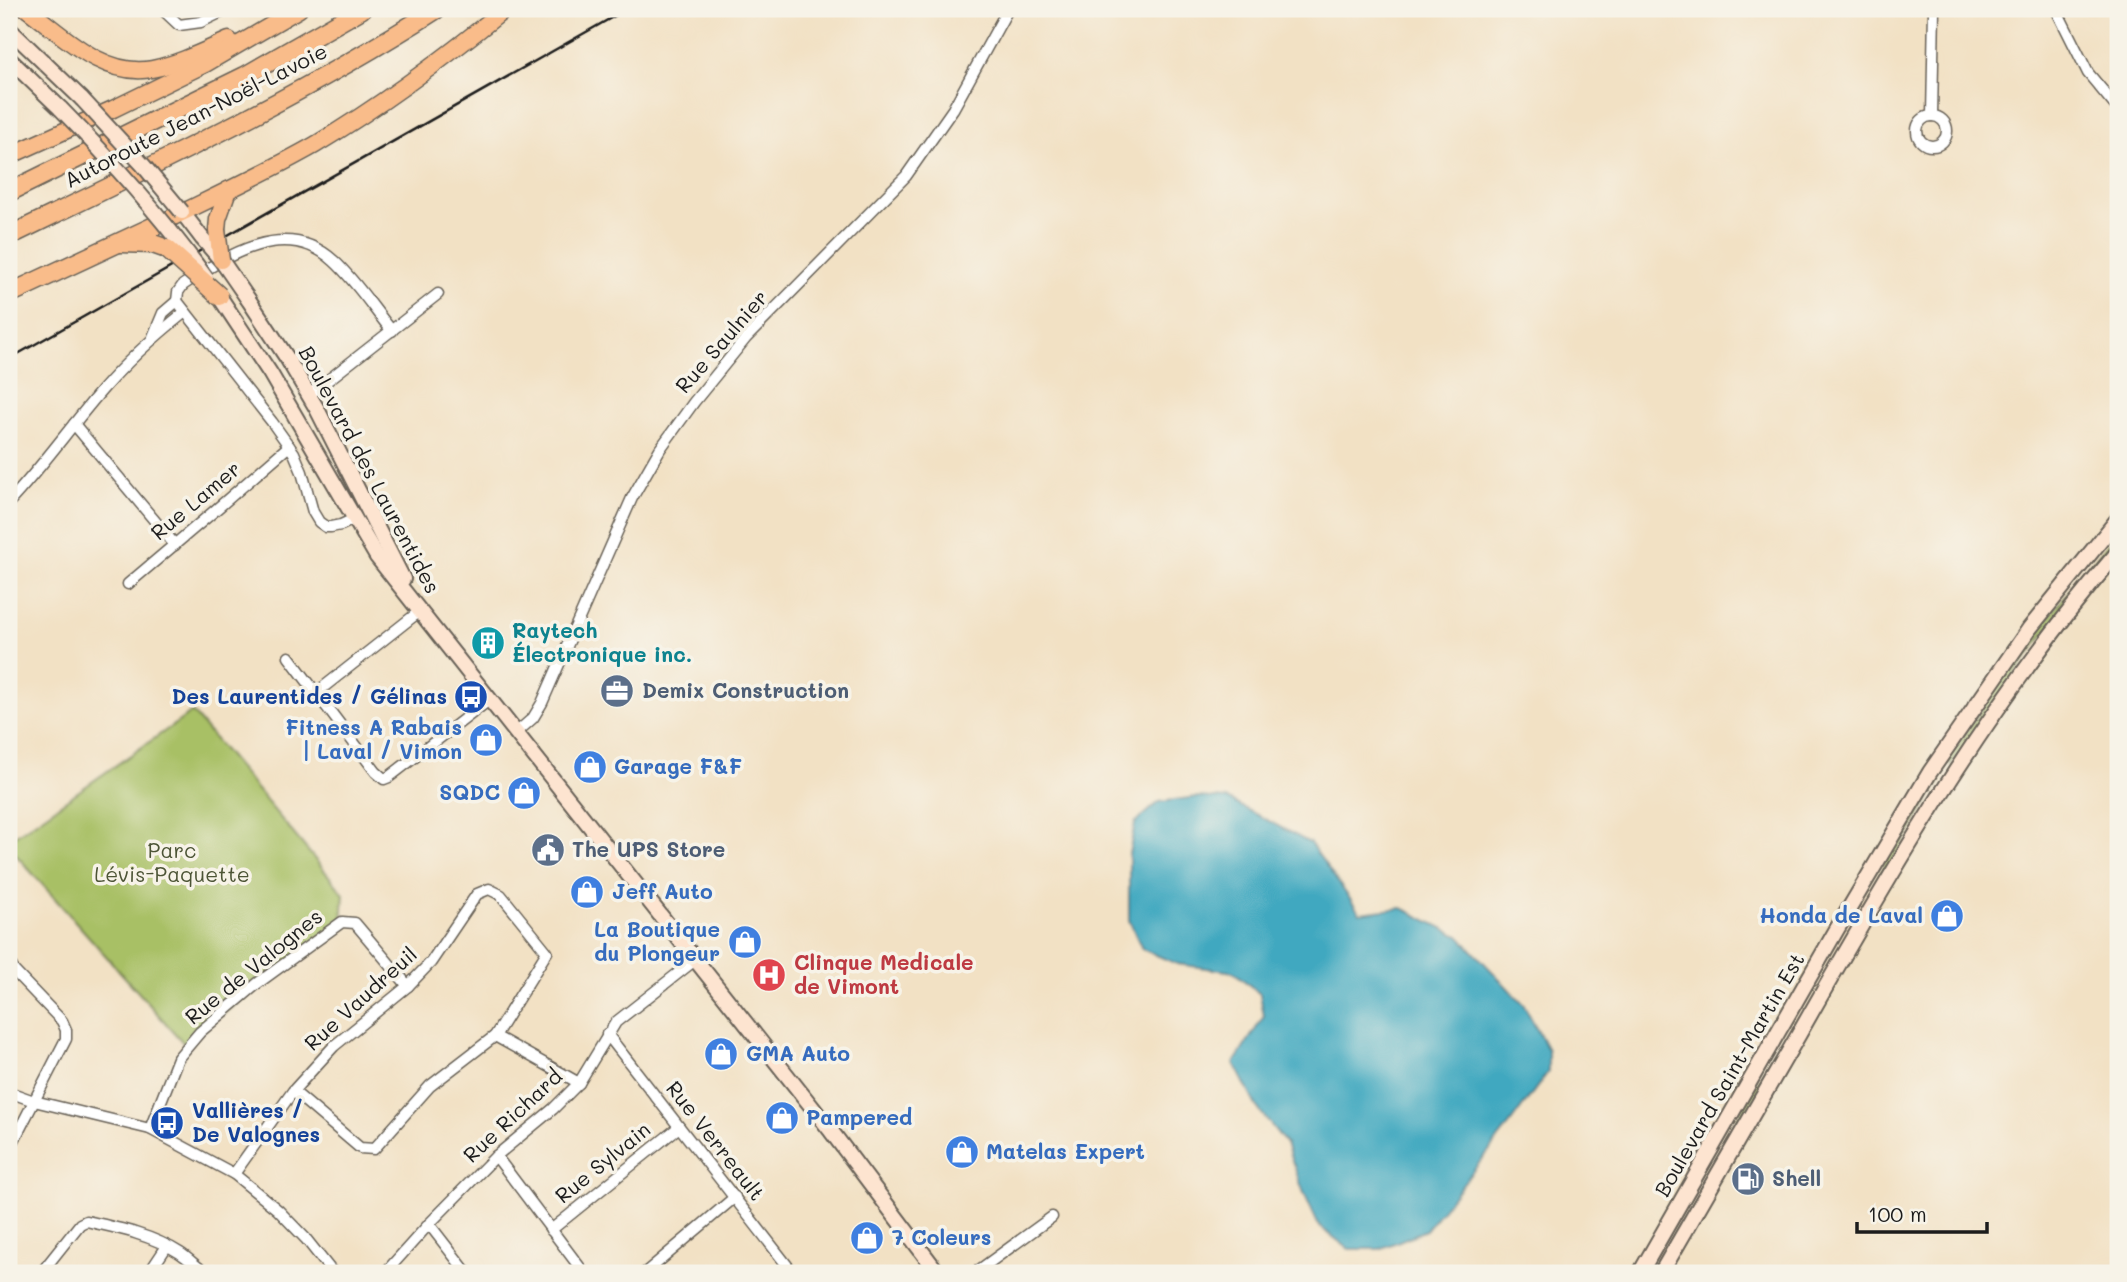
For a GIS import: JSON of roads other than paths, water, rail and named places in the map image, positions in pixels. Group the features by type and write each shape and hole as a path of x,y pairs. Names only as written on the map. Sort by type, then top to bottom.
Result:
{"highway":[{"name":"Autoroute Jean-Noël-Lavoie","path":"9,192 235,81 362,9"},
{"name":"Autoroute Jean-Noël-Lavoie","path":"9,236 261,113 437,9"},
{"path":"9,294 118,243 141,237 163,222"},
{"path":"141,237 167,249 219,296"}],"main road":[{"path":"27,9 95,58 114,67 137,70 168,65 283,18"},
{"path":"9,156 189,72 299,9"},
{"path":"163,222 313,145 359,117 505,9"},
{"name":"Boulevard des Laurentides","path":"9,29 82,99 143,165 221,260 309,395 420,611"},
{"name":"Boulevard des Laurentides","path":"9,59 61,109 163,222 219,296 275,381 373,552 871,1183 938,1273"},
{"path":"221,260 217,223 228,190"},
{"name":"Boulevard Saint-Martin Est","path":"1640,1273 1843,918 1930,772 2029,629 2118,519"},
{"name":"Boulevard Saint-Martin Est","path":"1661,1273 1885,883 1996,711 2118,552"}],"street":[{"path":"162,9 179,25 201,22 228,9"},
{"name":"Rue Saulnier","path":"516,733 533,718 542,704 632,498 660,449 736,350 906,176 953,110 1008,9"},
{"path":"1932,116 1934,9"},
{"path":"2056,9 2088,73 2118,109"},
{"path":"153,337 163,313 177,301 177,292 183,285 240,251 261,243 293,242 316,249 334,261 392,331"},
{"path":"309,395 438,294"},
{"name":"Boulevard des Laurentides","path":"177,301 289,446 299,464 313,512 319,522 331,527 354,519"},
{"path":"9,502 109,382 153,337 185,312"},
{"path":"74,424 174,545"},
{"name":"Rue Lamer","path":"128,584 289,446"},
{"path":"316,694 420,611"},
{"path":"289,657 384,779 489,700"},
{"name":"Rue Vaudreuil","path":"234,1174 293,1091 334,1046 408,986 431,962 477,894 489,889 501,895 547,952 495,1036"},
{"name":"Rue de Valognes","path":"150,1129 178,1058 200,1032 258,984 342,922 355,923 408,986"},
{"name":"Rue Richard","path":"385,1273 496,1156 579,1083 618,1020 695,960"},
{"path":"9,961 14,971 62,1021 66,1030 66,1039 9,1150"},
{"name":"Rue Verreault","path":"607,1034 735,1197 790,1272"},
{"path":"293,1091 360,1148 374,1149 430,1086 495,1036 579,1083"},
{"path":"9,1092 34,1101 150,1129 234,1174 278,1210 333,1273"},
{"name":"Rue Sylvain","path":"551,1230 679,1127"},
{"path":"496,1156 584,1273"},
{"path":"645,1273 735,1197"},
{"path":"975,1273 1052,1217"},
{"path":"41,1273 80,1224 86,1221 124,1229 167,1246 206,1273"},
{"path":"429,1224 467,1273"},
{"path":"149,1273 167,1246"}],"water":[{"path":"1197,797 1227,799 1310,843 1360,913 1402,908 1459,936 1524,1005 1548,1050 1548,1072 1426,1230 1380,1249 1349,1249 1319,1226 1286,1144 1256,1106 1234,1063 1264,1016 1260,994 1234,972 1177,964 1142,949 1129,920 1129,854 1135,823 1159,802"}],"railway":[{"path":"9,359 627,9"}],"place":[{"name":"Raytech Électronique inc.","path":"488,643"},
{"name":"Demix Construction","path":"617,691"},
{"name":"Des Laurentides / Gélinas","path":"471,697"},
{"name":"Fitness A Rabais | Laval / Vimon","path":"486,740"},
{"name":"Garage F&F","path":"590,767"},
{"name":"SQDC","path":"524,793"},
{"name":"The UPS Store","path":"548,850"},
{"name":"Jeff Auto","path":"587,892"},
{"name":"Honda de Laval","path":"1947,916"},
{"name":"La Boutique du Plongeur","path":"745,942"},
{"name":"Clinque Medicale de Vimont","path":"769,975"},
{"name":"GMA Auto","path":"721,1054"},
{"name":"Pampered","path":"782,1118"},
{"name":"Vallières / De Valognes","path":"167,1123"},
{"name":"Matelas Expert","path":"962,1152"},
{"name":"Shell","path":"1748,1179"},
{"name":"7 Coleurs","path":"867,1238"}],"park label":[{"name":"Parc Lévis-Paquette","path":"172,863"}]}
